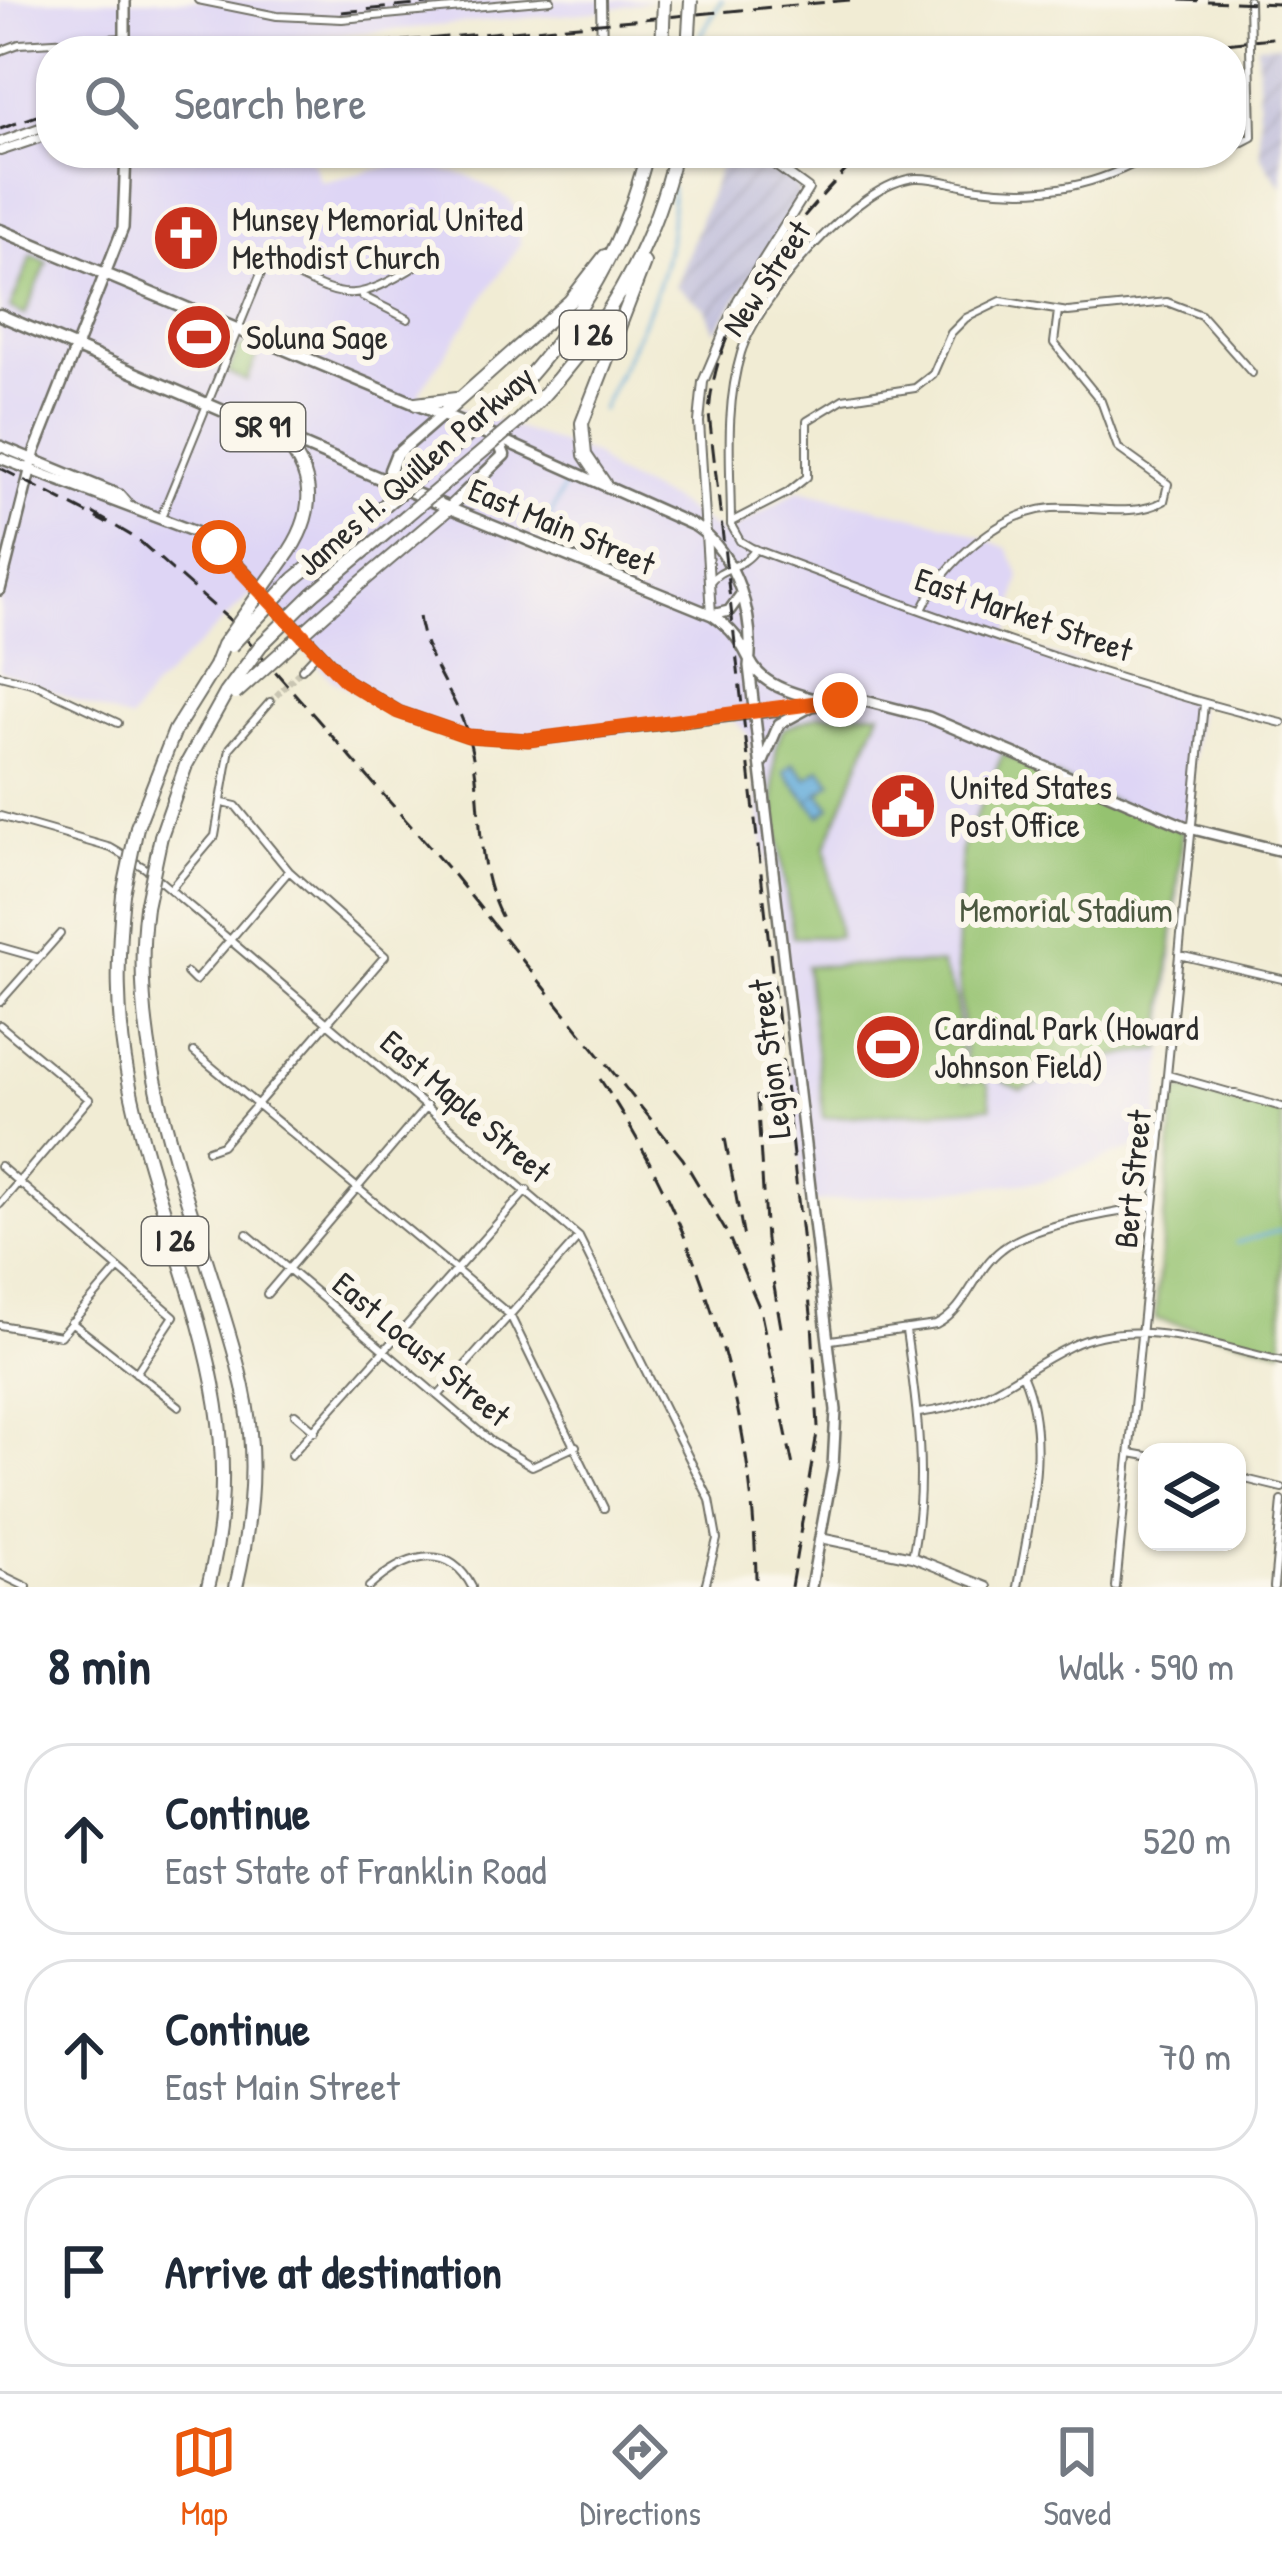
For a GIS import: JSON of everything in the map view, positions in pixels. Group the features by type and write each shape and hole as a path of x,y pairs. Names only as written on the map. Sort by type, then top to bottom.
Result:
{"highway":[{"path":"663,36 664,0"},
{"path":"689,36 691,0"},
{"name":"James H. Quillen Parkway","path":"208,1587 223,1508 222,1420 212,1366 129,1081 117,978 123,893 137,827 176,730 211,672 295,579 496,412 578,317 616,241 642,168"},
{"name":"James H. Quillen Parkway","path":"231,693 261,644 519,422 593,336 650,235 670,168"},
{"path":"604,483 585,455 581,423 650,235"},
{"path":"442,415 570,301 616,241"},
{"path":"416,404 463,396"},
{"path":"211,672 223,646 306,522 310,498 301,459 278,433"},
{"path":"231,693 448,508"},
{"name":"I 26","path":"231,693 210,720 178,785 160,836 146,907 142,990 150,1060 236,1356 250,1428 249,1518 236,1587"}],"main road":[{"path":"124,36 125,0"},
{"path":"0,590 32,465 124,224 126,168"},
{"name":"SR 91","path":"0,230 604,483 707,534"},
{"name":"East Main Street","path":"0,315 448,508 712,615"},
{"path":"398,486 390,470 394,458 442,415"},
{"path":"448,508 501,462 503,450 497,438"},
{"path":"0,446 32,465"},
{"path":"0,458 119,495 126,503 219,547 316,654 381,703 476,737 528,740 823,701 862,700 928,717 1189,828 1282,851"},
{"name":"Legion Street","path":"707,534 734,571 752,646 749,666 831,1340 836,1438 811,1587"},
{"path":"712,615 729,611 741,594"},
{"name":"SR 91","path":"712,615 740,638 749,666"},
{"path":"749,666 771,688 823,701"},
{"path":"762,765 779,724 823,701"}],"street":[{"path":"198,0 277,16 342,19 551,0"},
{"path":"601,0 602,36"},
{"path":"1246,139 1252,136 1249,0"},
{"path":"0,51 36,43"},
{"path":"0,146 36,130"},
{"path":"0,146 36,138"},
{"path":"712,615 706,586 699,422 704,382 738,300 807,198 802,182 781,168"},
{"name":"New Street","path":"730,522 730,406 742,350 752,327 827,227 873,194 903,180 997,190 1046,189 1101,182 1127,168"},
{"path":"161,517 266,261 338,294 362,296 409,319"},
{"path":"362,296 419,264"},
{"path":"706,586 716,574 734,571 754,549 733,533 730,522 787,494 807,477 807,422 844,399 915,388 933,374 950,333 966,318 1001,301 1058,311 1167,302 1202,316 1252,373"},
{"path":"922,608 950,565 1030,514 1048,508 1127,509 1164,501 1168,484 1118,448 1101,401 1054,343 1058,311"},
{"name":"East Market Street","path":"754,549 1204,704 1282,723"},
{"path":"302,669 316,654"},
{"path":"0,675 35,684 118,723"},
{"path":"172,887 215,836 230,748 270,702"},
{"name":"Bert Street","path":"1115,1587 1204,704"},
{"path":"208,1150 222,1145 385,956 289,871 236,806 223,803"},
{"name":"East Maple Street","path":"0,816 111,848 172,887 579,1237 713,1510 717,1540 705,1587"},
{"path":"187,973 195,981 289,871"},
{"path":"0,1002 60,934"},
{"path":"0,947 39,958"},
{"path":"1179,955 1282,979"},
{"path":"0,1024 89,1100 0,1204"},
{"path":"194,1052 510,1316 604,1508"},
{"path":"1168,1075 1282,1107"},
{"path":"267,1294 428,1106"},
{"path":"0,1166 174,1316 136,1372"},
{"path":"291,1454 316,1432 527,1190"},
{"path":"831,1340 906,1331 950,1318 991,1259 1014,1240 1154,1206"},
{"name":"East Locust Street","path":"247,1234 439,1395 458,1417 532,1466 576,1447"},
{"path":"439,1395 579,1237"},
{"path":"0,1325 60,1336 118,1269"},
{"path":"71,1322 178,1406"},
{"path":"919,1413 983,1400 1072,1345 1140,1330 1282,1361"},
{"path":"906,1331 919,1413 920,1522 912,1557"},
{"path":"1018,1587 1036,1476 1029,1390 1023,1376"},
{"path":"295,1414 316,1432"},
{"path":"1130,1453 1138,1454"},
{"path":"1246,1479 1282,1488"},
{"path":"1274,1587 1282,1501"},
{"path":"820,1538 912,1557 987,1587"},
{"path":"369,1587 400,1562 420,1556 452,1563 472,1587"},
{"path":"0,1574 27,1587"}],"shaded area":[{"path":"0,0 654,0 595,12 323,36 36,36 36,168 315,168 321,182 383,168 435,168 469,176 510,200 519,212 520,244 418,394 595,455 613,473 671,500 724,535 799,490 954,526 1007,548 1020,575 1007,640 1198,705 1155,1140 1044,1181 805,1203 772,896 748,735 734,720 532,743 493,742 411,726 331,679 251,594 151,691 130,721 0,671"},
{"path":"1282,44 1282,187 1260,155 1257,45"},
{"path":"719,168 772,168 795,182 802,200 715,332 706,309 676,286"}],"green space":[{"path":"32,255 47,262 25,315 10,308"},
{"path":"247,345 259,350 247,381 228,373 238,349"},
{"path":"880,712 826,846 839,937 793,937 774,801 783,729 819,715"},
{"name":"Memorial Stadium","path":"1003,754 1183,831 1161,1050 1110,1057 1021,1090 966,1063 957,955 962,847"},
{"name":"Cardinal Park (Howard Johnson Field)","path":"941,964 956,997 963,1083 982,1080 988,1085 991,1107 824,1118 806,966"},
{"path":"1184,1089 1282,1114 1282,1349 1155,1319 1175,1096"}],"water":[{"path":"794,763 807,778 820,768 832,782 819,793 831,807 820,816 784,772"}],"waterway":[{"path":"700,36 722,0"},
{"path":"602,410 661,275 672,218 671,187"},
{"path":"543,533 567,479"},
{"path":"1236,1243 1282,1230"}],"tunnel":[{"path":"270,702 302,669"}],"railway":[{"path":"341,12 470,0"},
{"path":"458,36 850,0"},
{"path":"1180,0 1282,4"},
{"path":"1246,41 1282,37"},
{"path":"0,129 36,116"},
{"path":"791,1587 818,1427 812,1323 709,414 726,340 742,305 786,239 849,168"},
{"path":"0,468 106,523"},
{"path":"93,513 137,539 232,622 452,873 683,1159 728,1235 760,1309 793,1466"},
{"path":"419,616 427,648 468,736 486,873 502,918"},
{"path":"600,1079 666,1196 715,1322 746,1454 756,1587"},
{"path":"757,1095 766,1240 782,1333"},
{"path":"725,1138 745,1244"}],"place":[{"name":"Munsey Memorial United Methodist Church","path":"186,238"},
{"name":"Soluna Sage","path":"199,337"},
{"name":"United States Post Office","path":"903,806"},
{"name":"Cardinal Park (Howard Johnson Field)","path":"888,1047"}],"route":[{"path":"219,547 346,681 398,712 468,736 528,740 840,700"}]}
